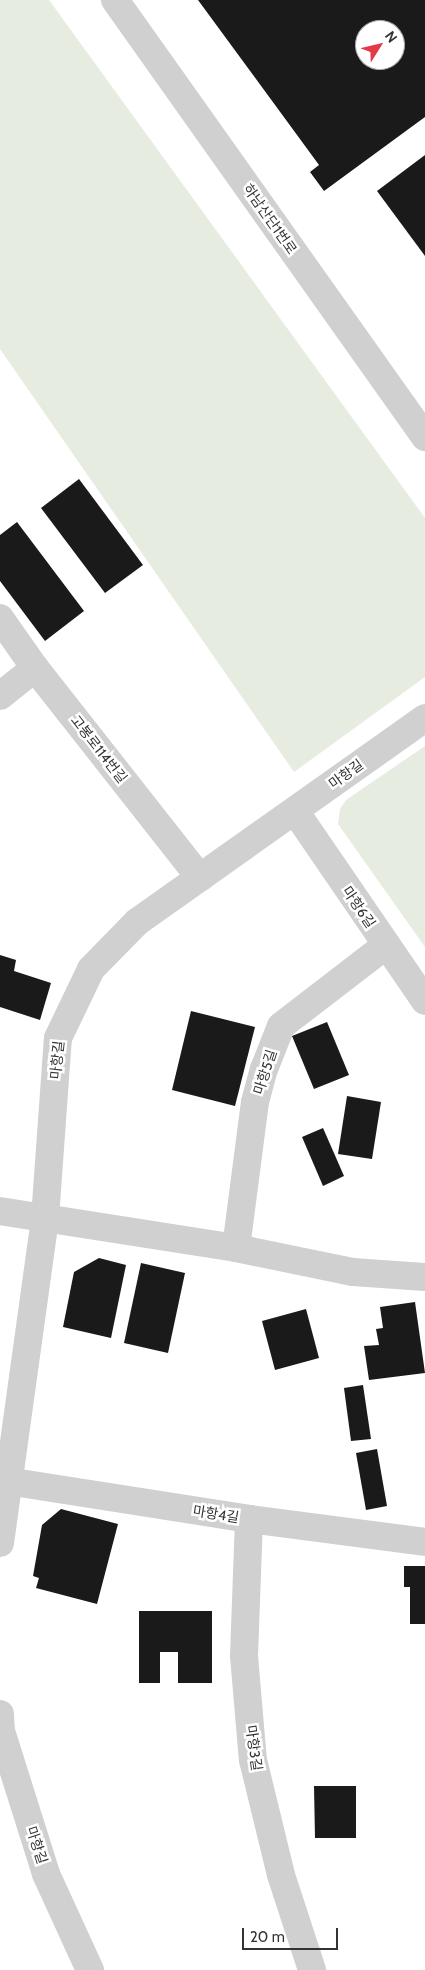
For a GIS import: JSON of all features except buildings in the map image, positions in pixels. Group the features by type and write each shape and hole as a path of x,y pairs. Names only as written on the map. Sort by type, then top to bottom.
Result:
{"street":[{"name":"하남산단1번로","path":"115,0 425,437"},
{"name":"고봉로114번길","path":"0,618 36,668 200,878"},
{"path":"0,696 36,668"},
{"name":"마항길","path":"0,1543 7,1481 45,1218 58,1038 91,969 137,922 295,812 425,718"},
{"name":"마항6길","path":"295,812 385,946 425,1001"},
{"name":"마항5길","path":"236,1248 256,1102 264,1068 281,1026 385,946"},
{"path":"0,1211 236,1248 353,1272 425,1277"},
{"name":"마항4길","path":"7,1481 249,1519 425,1542"},
{"name":"마항3길","path":"249,1519 244,1656 253,1760 281,1875 312,1970"},
{"name":"마항길","path":"0,1714 0,1731 46,1874 90,1970"}],"shaded area":[{"path":"0,0 49,0 425,518 425,677 294,772 0,349"},
{"path":"425,746 425,947 338,824 340,809 346,800"}]}
